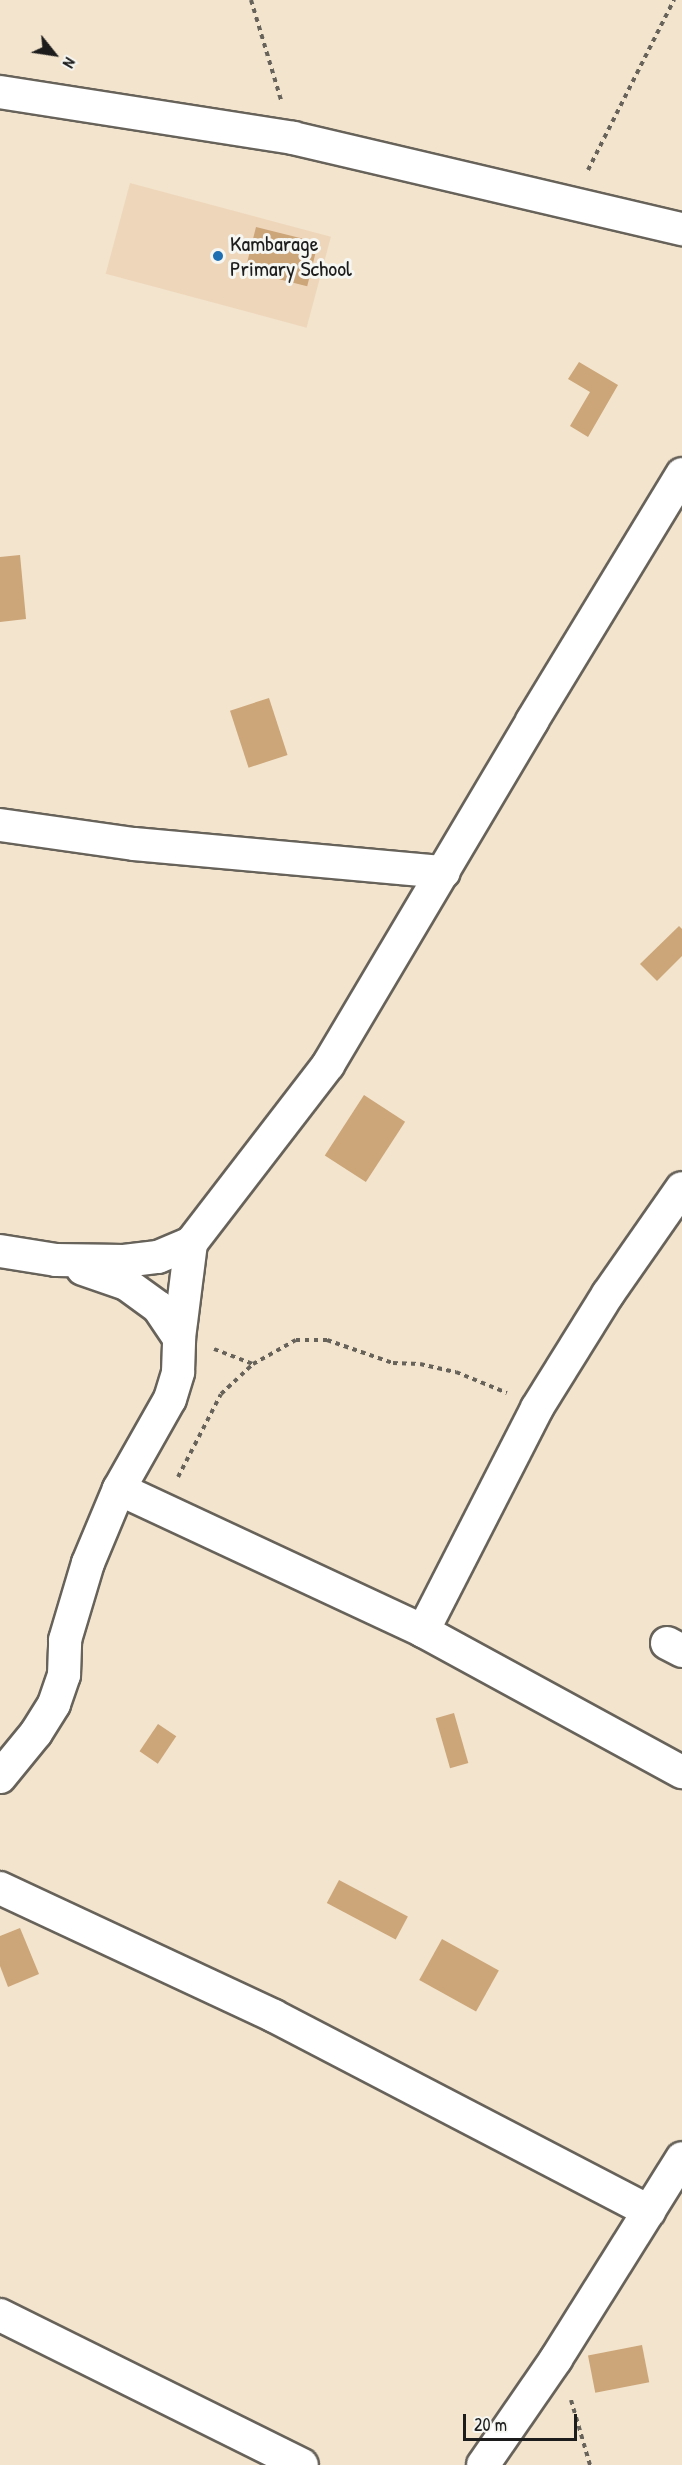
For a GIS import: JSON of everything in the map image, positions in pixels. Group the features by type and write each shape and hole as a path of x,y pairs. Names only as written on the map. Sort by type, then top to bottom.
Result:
{"street":[{"path":"0,92 293,138 682,229"},
{"path":"0,1251 56,1260 124,1261 158,1257 191,1243 328,1065 532,721 677,493"},
{"path":"0,825 135,844 444,872"},
{"path":"423,1631 537,1408 608,1294 682,1188"},
{"path":"0,1777 36,1732 54,1704 63,1675 65,1640 88,1563 118,1490 170,1399 178,1371 179,1338 191,1243"},
{"path":"56,1260 126,1284 158,1307 179,1338"},
{"path":"118,1490 423,1631 682,1772"},
{"path":"0,1888 274,2016 649,2211"},
{"path":"483,2465 556,2359 682,2158"},
{"path":"0,2315 302,2465"}],"path":[{"path":"251,0 293,138"},
{"path":"571,203 674,0"},
{"path":"162,1509 221,1394 253,1364 296,1340 327,1340 393,1363 420,1364 456,1372 486,1383 537,1408"},
{"path":"556,2359 580,2426 590,2465"}],"shaded area":[{"name":"Kambarage Primary School","path":"130,183 331,237 307,328 106,274"}],"building":[{"path":"256,227 318,242 307,286 245,271"},
{"path":"579,362 618,385 588,437 570,426 590,392 568,379"},
{"path":"20,555 26,619 0,622 0,557"},
{"path":"269,698 288,755 249,768 230,711"},
{"path":"679,926 682,929 682,956 657,981 640,964"},
{"path":"364,1095 405,1122 366,1182 325,1155"},
{"path":"454,1713 468,1763 450,1768 436,1718"},
{"path":"158,1724 176,1736 158,1764 140,1751"},
{"path":"339,1880 408,1917 396,1940 327,1903"},
{"path":"20,1928 39,1974 8,1987 0,1966 0,1936"},
{"path":"442,1939 499,1971 476,2012 419,1980"},
{"path":"642,2345 649,2382 595,2393 588,2355"}],"place":[{"name":"Kambarage Primary School","path":"218,256"}]}
